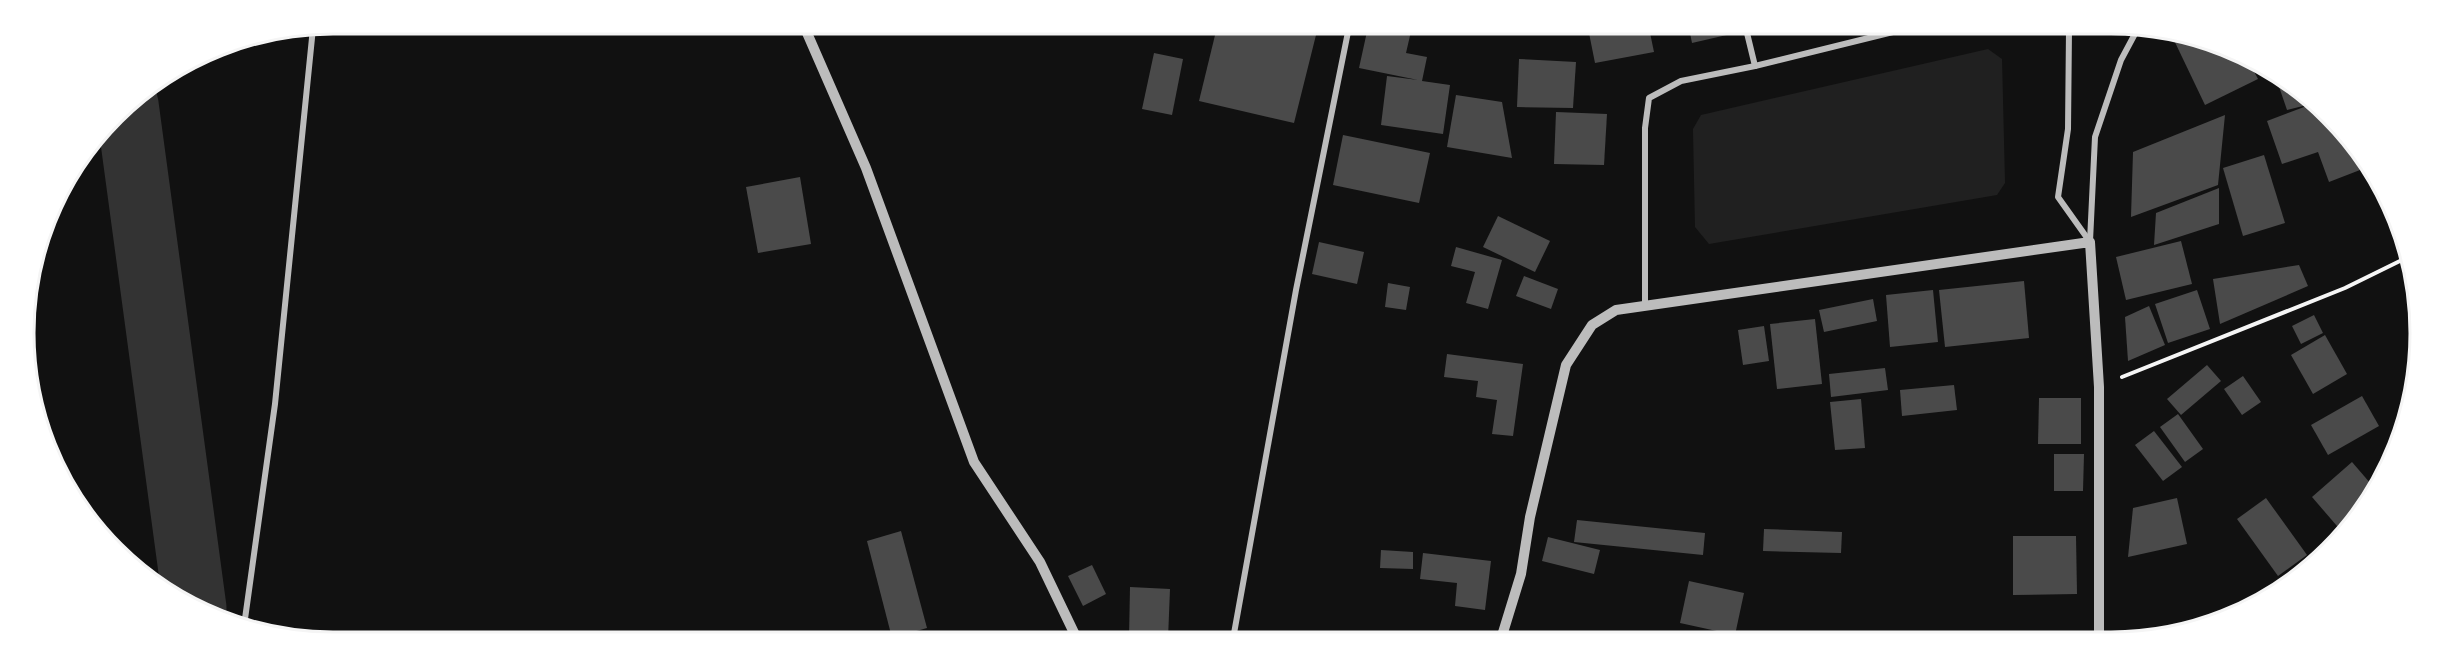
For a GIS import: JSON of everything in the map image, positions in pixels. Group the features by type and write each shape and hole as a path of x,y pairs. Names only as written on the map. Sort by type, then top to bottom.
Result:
{"street":[{"path":"807,34 866,168 974,462 1040,562 1074,632"},
{"path":"1234,632 1296,290 1348,34"},
{"path":"1747,34 1755,66"},
{"path":"1645,307 1645,128 1649,98 1682,81 1755,66 1885,34"},
{"path":"2069,34 2068,129 2058,197 2090,242"},
{"path":"245,619 275,404 312,35"},
{"path":"2099,632 2099,387 2090,242 2095,137 2121,60 2134,35"},
{"path":"1503,632 1521,574 1530,517 1566,365 1592,325 1616,310 2090,242"}],"path":[{"path":"2099,387 2344,288 2401,260"}],"shaded area":[{"path":"1988,49 2002,59 2005,183 1997,195 1709,244 1695,227 1693,129 1701,115"}],"building":[{"path":"1215,34 1316,35 1294,123 1199,101"},
{"path":"1366,34 1410,34 1406,53 1427,57 1422,81 1450,85 1443,134 1381,125 1387,76 1418,80 1359,68"},
{"path":"1589,34 1650,34 1654,52 1595,63"},
{"path":"1690,34 1731,34 1692,43"},
{"path":"2174,41 2208,50 2244,65 2254,71 2258,79 2205,105"},
{"path":"1154,53 1183,59 1172,115 1142,109"},
{"path":"1519,59 1576,62 1573,108 1517,107"},
{"path":"2279,85 2305,106 2287,110"},
{"path":"1456,95 1502,102 1512,158 1447,147"},
{"path":"2306,106 2349,151 2360,170 2329,182 2318,152 2282,164 2267,121"},
{"path":"1556,112 1607,114 1604,165 1554,164"},
{"path":"2225,115 2218,185 2131,217 2133,152"},
{"path":"1343,135 1430,153 1419,203 1333,185"},
{"path":"2264,155 2285,223 2243,236 2223,168"},
{"path":"800,177 811,244 758,253 746,187"},
{"path":"2219,188 2219,224 2154,245 2156,213"},
{"path":"1498,216 1550,241 1535,272 1483,247"},
{"path":"2181,241 2192,284 2126,300 2116,257"},
{"path":"1319,242 1364,252 1357,284 1312,274"},
{"path":"1456,247 1502,260 1488,309 1466,303 1475,272 1451,266"},
{"path":"2299,265 2308,286 2220,324 2213,279"},
{"path":"1524,276 1558,289 1551,309 1516,296"},
{"path":"2024,281 2029,338 1945,347 1939,290"},
{"path":"1388,283 1410,287 1406,310 1385,307"},
{"path":"1933,290 1938,342 1890,347 1886,295"},
{"path":"2197,290 2210,329 2168,343 2155,304"},
{"path":"1873,299 1877,321 1824,332 1819,310"},
{"path":"2149,306 2165,345 2128,361 2125,317"},
{"path":"2314,315 2323,333 2301,344 2292,326"},
{"path":"1815,319 1822,384 1777,389 1770,324"},
{"path":"1764,326 1769,361 1743,365 1738,330"},
{"path":"2325,335 2347,374 2313,394 2291,355"},
{"path":"1447,354 1523,364 1513,436 1492,434 1497,400 1476,397 1478,381 1444,377"},
{"path":"2207,365 2221,381 2181,415 2167,399"},
{"path":"1885,368 1888,390 1831,397 1829,374"},
{"path":"2243,376 2261,402 2242,415 2224,389"},
{"path":"1954,385 1957,410 1902,416 1900,390"},
{"path":"2362,396 2379,426 2328,455 2311,425"},
{"path":"2039,398 2081,398 2081,444 2038,444"},
{"path":"1861,399 1865,448 1835,450 1830,402"},
{"path":"2178,414 2203,449 2185,462 2160,427"},
{"path":"2154,431 2182,467 2163,481 2135,445"},
{"path":"2054,454 2084,454 2083,491 2054,491"},
{"path":"2352,462 2370,483 2339,528 2312,497"},
{"path":"2177,498 2187,544 2128,557 2133,508"},
{"path":"2266,498 2307,555 2278,576 2237,519"},
{"path":"1577,520 1705,533 1703,555 1574,542"},
{"path":"1764,529 1842,532 1841,553 1763,551"},
{"path":"901,531 927,628 913,632 890,632 867,541"},
{"path":"2013,536 2076,536 2077,594 2013,595"},
{"path":"1548,537 1600,550 1594,574 1542,561"},
{"path":"1381,550 1413,552 1413,569 1380,568"},
{"path":"1423,553 1491,561 1485,610 1455,606 1457,583 1420,579"},
{"path":"1092,565 1106,594 1083,606 1068,576"},
{"path":"1689,581 1744,593 1736,632 1721,632 1680,623"},
{"path":"1130,587 1170,589 1168,632 1129,632"}],"waterway":[{"path":"129,116 194,598"}]}
